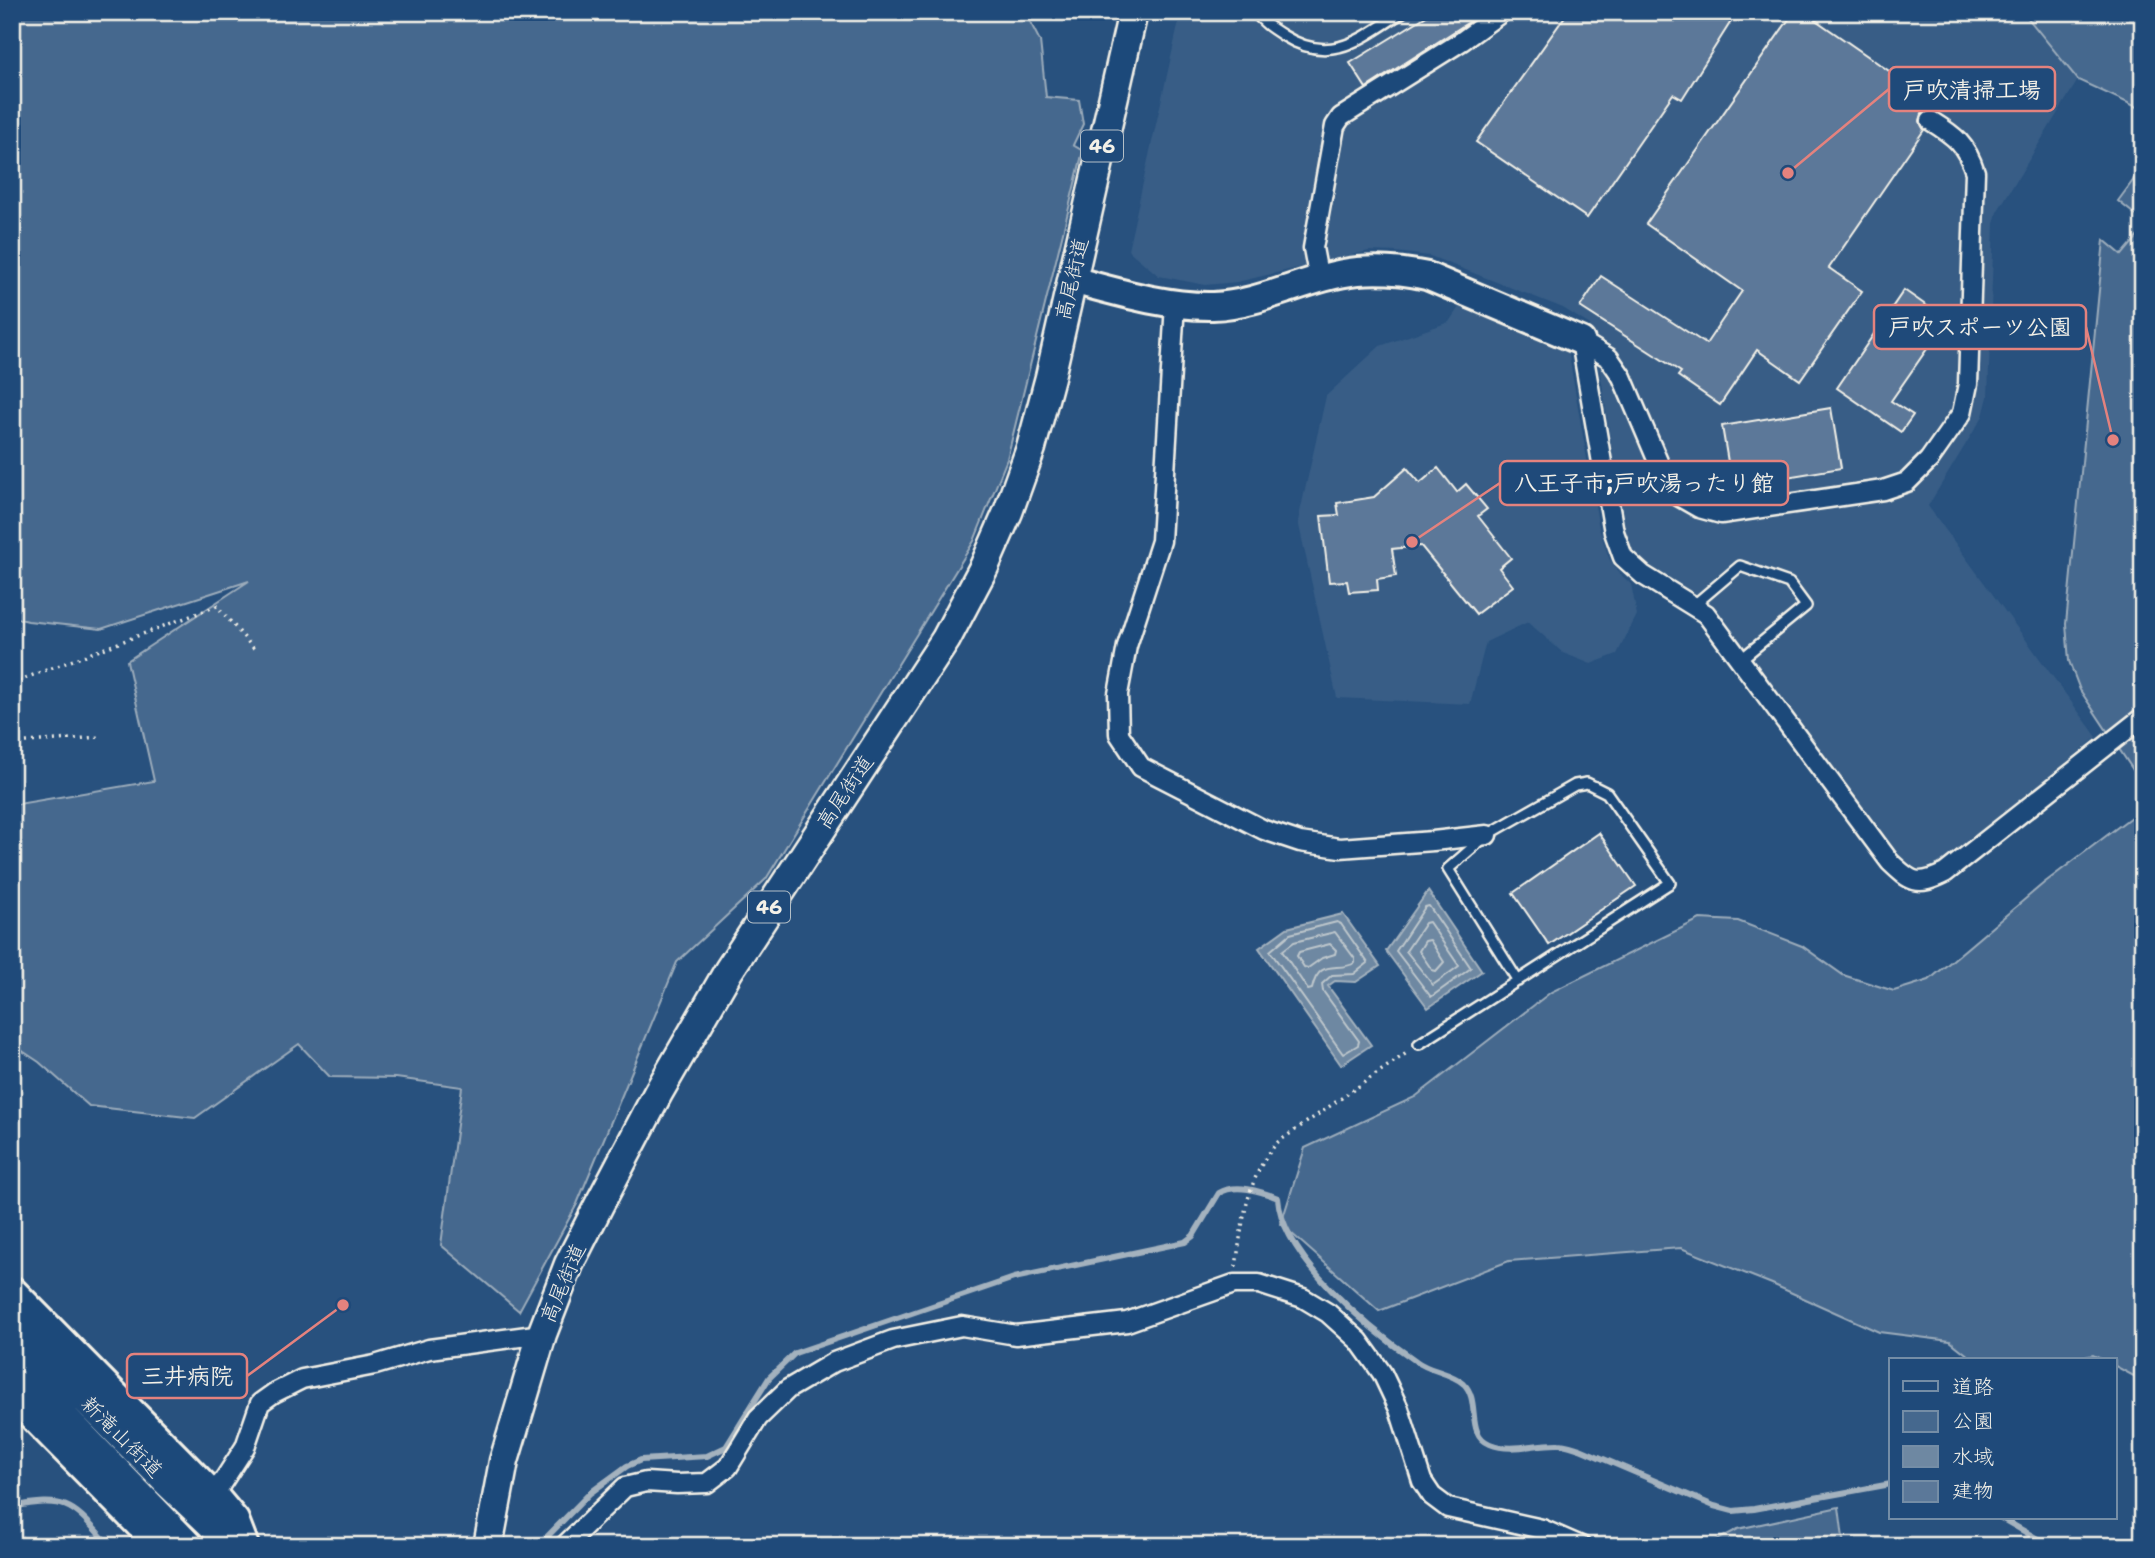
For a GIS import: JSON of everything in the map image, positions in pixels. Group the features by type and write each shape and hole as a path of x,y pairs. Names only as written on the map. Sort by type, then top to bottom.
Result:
{"main road":[{"name":"高尾街道","path":"488,1546 504,1461 542,1334 569,1264 712,999 764,915 932,663 973,590 1008,512 1031,448 1051,377 1133,12"},
{"path":"1072,280 1122,294 1213,306 1252,300 1357,271 1401,270 1427,276 1581,341"},
{"path":"12,1290 214,1495 235,1520 245,1546"},
{"name":"新滝山街道","path":"12,1326 233,1546"},
{"name":"新滝山街道","path":"12,1362 190,1546"},
{"path":"12,1396 160,1546"}],"street":[{"path":"1319,280 1313,248 1335,126 1341,117 1462,41 1502,12"},
{"path":"1581,341 1609,358 1622,377 1665,478 1678,496 1699,508 1721,514 1883,490 1906,482 1929,460 1962,412 1968,384 1975,172 1969,155 1959,140 1931,121"},
{"path":"1175,303 1161,541 1127,646 1118,694 1119,734 1141,767 1264,830 1300,842 1340,848 1487,835"},
{"path":"1581,341 1614,532 1623,557 1643,575 1706,614 1890,862 1907,879 1928,882 1945,873 2143,717"},
{"path":"564,1546 625,1487 646,1482 708,1483 727,1467 758,1418 788,1389 834,1362 893,1340 962,1326 1016,1335 1127,1322 1234,1284 1259,1284 1303,1298 1328,1313 1359,1341 1382,1373 1399,1409 1422,1481 1432,1496 1448,1508 1542,1529 1581,1546"},
{"path":"214,1495 245,1447 260,1403 302,1379 375,1365 429,1349 542,1334"}],"lane":[{"path":"1255,12 1262,22 1297,44 1320,50 1353,43 1403,12"},
{"path":"1693,606 1740,566 1789,583 1806,606 1740,660"},
{"path":"1419,1044 1518,981 1670,883 1607,793 1587,783 1575,785 1487,835 1448,869 1518,981"}],"path":[{"path":"12,683 217,606 254,649"},
{"path":"12,743 101,737"},
{"path":"1234,1284 1242,1226 1255,1176 1267,1153 1278,1142 1419,1044"}],"shaded area":[{"path":"1181,12 2023,12 2078,80 1997,212 1994,224 1988,397 1983,416 1928,506 2097,737 1954,857 1938,867 1923,870 1908,866 1897,855 1712,606 1645,566 1631,551 1624,536 1602,383 1590,325 1563,308 1430,256 1396,252 1369,251 1237,282 1205,285 1159,276 1128,250"},
{"path":"1459,307 1568,350 1599,528 1609,558 1618,572 1631,584 1637,615 1617,654 1591,664 1563,653 1528,622 1486,642 1470,704 1337,698 1298,521 1326,396 1380,346 1449,322"}],"green space":[{"path":"12,12 1025,12 1040,41 1046,97 1079,100 1083,124 1073,145 1083,151 1007,459 974,541 766,879 677,962 577,1204 519,1311 441,1245 462,1087 396,1078 330,1077 299,1044 195,1118 89,1106 39,1062 12,1044 12,805 154,781 127,661 249,581 101,629 12,617"},
{"path":"2023,12 2143,12 2143,110 2078,80"},
{"path":"2143,167 2143,221 2118,201"},
{"path":"2143,230 2143,785 2080,690 2069,661 2066,624 2104,240 2122,255"},
{"path":"2143,808 2143,1381 2116,1367 2116,1358 2099,1358 2093,1355 2079,1358 1971,1358 1950,1341 1879,1332 1772,1284 1681,1248 1509,1261 1379,1311 1281,1224 1305,1148 1415,1097 1551,992 1700,919 1738,921 1802,946 1843,975 1894,991 1929,980 2044,883"},
{"path":"1839,1507 1844,1546 1706,1546 1738,1529"}],"water":[{"path":"1428,891 1482,971 1428,1008 1386,951"},
{"path":"1343,914 1380,966 1356,982 1335,981 1328,986 1371,1045 1341,1065 1259,948 1287,928"}],"building":[{"path":"1433,12 1471,12 1475,18 1366,88 1350,63"},
{"path":"1568,12 1737,12 1682,99 1673,94 1587,218 1476,142"},
{"path":"1794,12 1804,12 1941,107 1937,112 1931,110 1922,114 1920,121 1924,130 1829,268 1862,291 1800,380 1757,350 1720,405 1678,376 1681,372 1580,307 1601,276 1706,344 1742,291 1646,224"},
{"path":"1904,290 1947,320 1891,401 1913,415 1901,432 1837,388"},
{"path":"1831,408 1841,468 1732,486 1722,426"},
{"path":"1407,468 1420,483 1438,468 1457,492 1466,484 1487,509 1478,516 1511,558 1499,568 1513,586 1476,614 1421,546 1392,549 1396,576 1377,579 1378,590 1349,592 1347,581 1329,582 1321,516 1339,515 1337,503 1374,497"},
{"path":"1599,833 1636,886 1549,945 1513,893"}],"waterway":[{"path":"538,1546 590,1493 627,1466 641,1460 707,1456 726,1447 769,1378 795,1353 1014,1278 1185,1242 1193,1236 1219,1193 1240,1188 1278,1198 1283,1221 1295,1244 1311,1267 1353,1311 1422,1365 1464,1384 1472,1399 1478,1433 1490,1444 1507,1448 1551,1444 1570,1446 1714,1506 1733,1511 1889,1484"},
{"path":"12,1507 47,1502 69,1507 87,1521 110,1546"},
{"path":"2004,1520 2050,1546"}],"place":[{"name":"戸吹清掃工場","path":"1788,173"},
{"name":"戸吹スポーツ公園","path":"2113,440"},
{"name":"八王子市;戸吹湯ったり館","path":"1412,542"},
{"name":"三井病院","path":"343,1305"}]}
